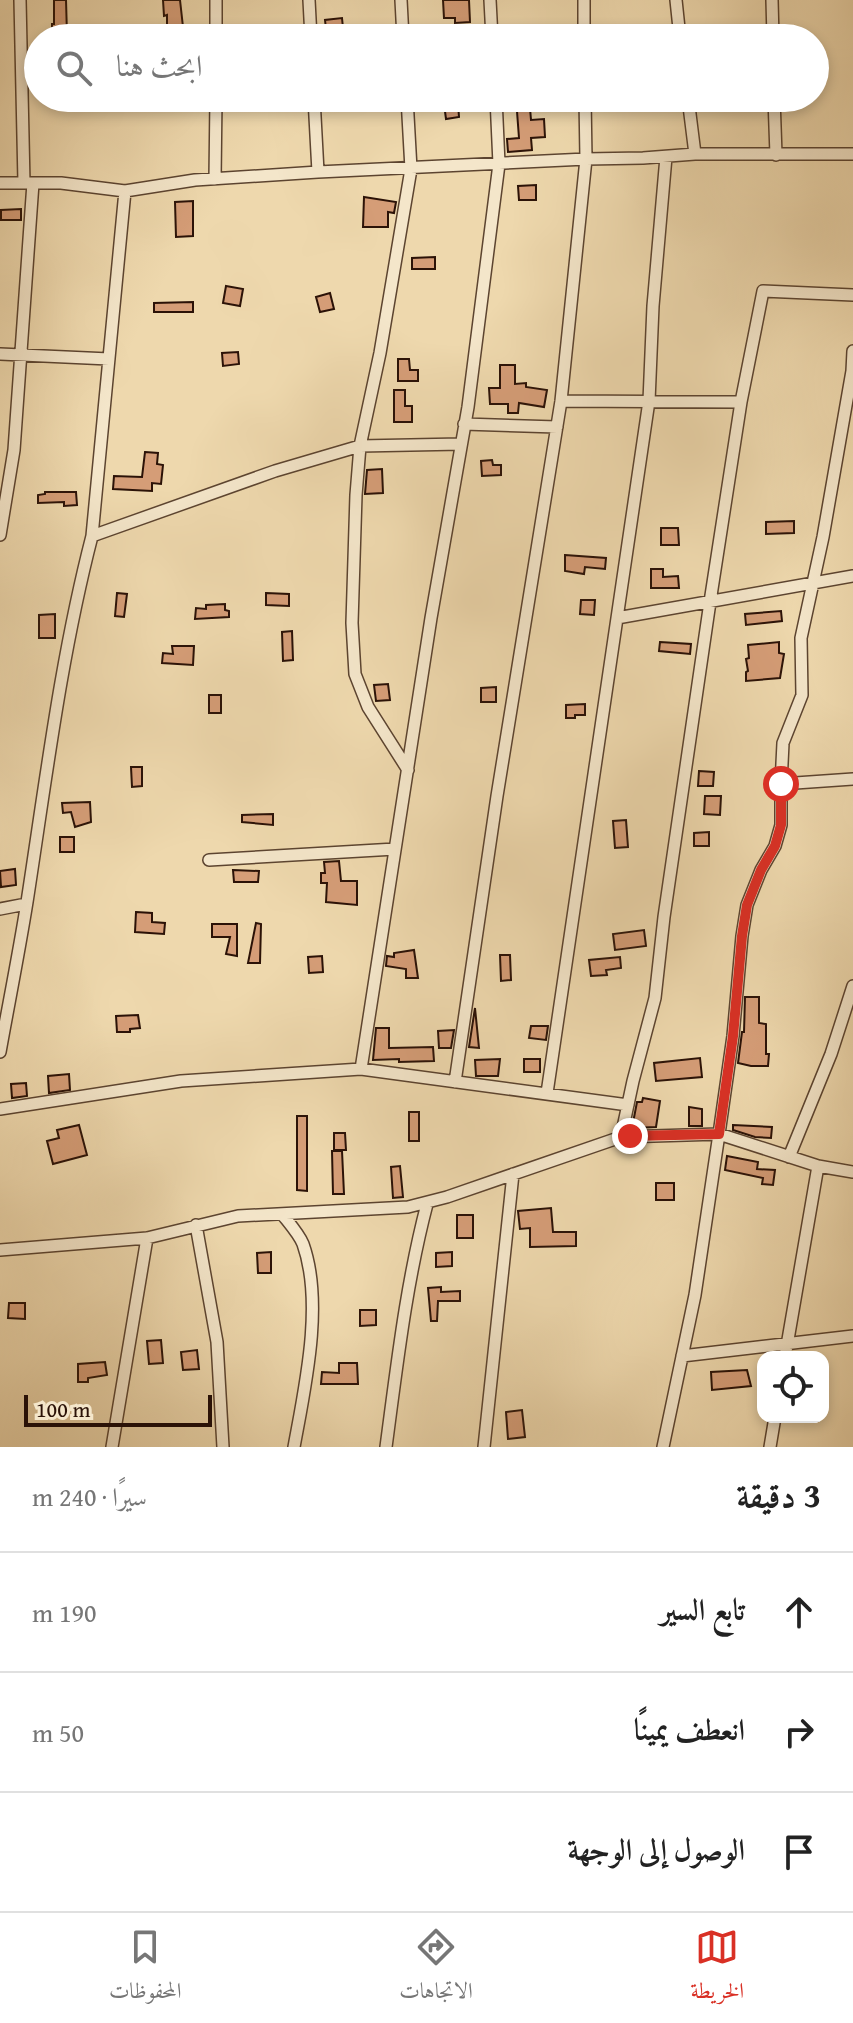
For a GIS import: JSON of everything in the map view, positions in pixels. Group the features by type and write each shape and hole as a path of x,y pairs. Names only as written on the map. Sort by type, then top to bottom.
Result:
{"street":[{"path":"20,0 24,81"},
{"path":"216,0 216,24"},
{"path":"309,0 310,24"},
{"path":"401,0 402,24"},
{"path":"490,0 491,24"},
{"path":"584,0 584,24"},
{"path":"676,0 679,24"},
{"path":"772,0 773,24"},
{"path":"0,535 14,450 21,355 29,183 26,112"},
{"path":"215,179 216,112"},
{"path":"315,112 318,172"},
{"path":"408,112 411,169 380,353 360,446 352,623 355,674 368,707 408,770"},
{"path":"361,1069 464,424 499,164 497,112"},
{"path":"455,1082 499,781 561,401 586,159 585,112"},
{"path":"690,112 695,154"},
{"path":"774,112 776,155"},
{"path":"0,183 61,183 125,191 195,180 318,172 695,154 853,154"},
{"path":"547,1093 649,401 653,306 666,157"},
{"path":"0,1052 52,733 78,590 92,536 125,191"},
{"path":"621,1137 655,998 710,602 741,402 763,291 853,295"},
{"path":"663,1447 695,1295 733,1036 745,920 752,893 775,846 781,825 783,743 802,695 801,638 823,537 853,371 853,351"},
{"path":"0,354 109,359"},
{"path":"561,401 741,402"},
{"path":"464,424 557,427"},
{"path":"92,536 275,471 360,446 461,444"},
{"path":"617,618 853,576"},
{"path":"781,784 853,779"},
{"path":"209,860 395,849"},
{"path":"0,909 26,904"},
{"path":"789,1157 849,1011 853,986"},
{"path":"0,1109 181,1081 361,1069 628,1105"},
{"path":"0,1250 147,1238 238,1216 427,1204 621,1137 719,1134 818,1166 853,1172"},
{"path":"786,1351 818,1166"},
{"path":"484,1447 513,1174"},
{"path":"386,1447 401,1327 414,1253 427,1204"},
{"path":"282,1214 302,1242 311,1279 313,1320 294,1447"},
{"path":"196,1225 217,1342 223,1447"},
{"path":"112,1447 147,1238"},
{"path":"682,1356 853,1336"},
{"path":"770,1447 774,1423"}],"building":[{"path":"54,0 66,0 67,24 54,24"},
{"path":"163,0 180,0 183,24 167,24 167,15 164,16"},
{"path":"443,0 469,0 470,22 455,23 455,18 444,18"},
{"path":"342,18 343,24 325,24 325,20"},
{"path":"445,112 459,112 459,117 446,119"},
{"path":"517,112 530,112 531,120 544,119 545,137 531,138 532,150 508,152 507,139 519,138"},
{"path":"536,185 536,200 519,200 518,186"},
{"path":"364,197 396,202 394,213 388,212 388,227 363,227"},
{"path":"193,201 193,236 176,237 175,202"},
{"path":"21,209 21,220 1,220 1,210"},
{"path":"435,257 435,269 412,269 412,258"},
{"path":"226,286 243,289 240,306 223,303"},
{"path":"330,293 334,309 320,312 316,297"},
{"path":"193,302 193,312 154,312 154,303"},
{"path":"238,352 239,364 223,366 222,353"},
{"path":"398,359 409,359 410,370 418,370 418,381 398,381"},
{"path":"500,365 515,365 515,384 526,383 526,387 547,390 544,407 519,403 518,413 508,413 508,404 490,404 489,388 500,388"},
{"path":"394,390 405,390 405,406 412,406 412,422 394,422"},
{"path":"145,452 158,453 157,464 163,465 161,484 152,483 152,491 113,489 114,476 142,477"},
{"path":"492,460 493,465 501,465 501,475 482,476 481,461"},
{"path":"382,469 383,493 365,494 367,470"},
{"path":"45,492 76,492 77,505 38,503 38,495"},
{"path":"794,521 794,533 766,534 766,522"},
{"path":"661,528 678,528 679,545 661,545"},
{"path":"565,555 606,558 605,569 585,567 584,574 565,571"},
{"path":"651,569 663,569 663,577 678,576 679,588 651,588"},
{"path":"117,593 127,594 124,617 115,616"},
{"path":"266,593 289,594 289,606 266,605"},
{"path":"581,600 595,600 594,615 580,614"},
{"path":"225,604 229,617 195,619 196,608"},
{"path":"781,611 782,621 746,625 745,614"},
{"path":"55,614 55,638 39,638 39,615"},
{"path":"292,631 293,660 283,661 282,632"},
{"path":"660,642 691,644 690,654 659,651"},
{"path":"779,642 779,653 784,654 780,678 746,681 748,645"},
{"path":"172,646 194,646 193,665 162,663 163,653 173,654"},
{"path":"388,684 390,700 376,701 374,685"},
{"path":"496,687 496,702 481,702 481,688"},
{"path":"209,695 221,695 221,713 209,713"},
{"path":"585,704 585,715 566,718 566,705"},
{"path":"131,767 142,767 142,786 132,787"},
{"path":"699,771 714,772 713,786 698,786"},
{"path":"705,796 721,796 720,815 704,814"},
{"path":"90,802 91,822 75,827 71,812 63,813 62,803"},
{"path":"273,814 273,825 242,822 242,815"},
{"path":"626,820 628,847 615,848 613,821"},
{"path":"709,832 709,846 694,846 694,833"},
{"path":"60,837 74,837 74,852 60,852"},
{"path":"339,861 341,881 357,881 357,905 326,902 327,883 321,883 321,873 325,873 324,862"},
{"path":"15,869 16,885 1,887 0,871"},
{"path":"233,870 259,871 258,882 234,882"},
{"path":"136,912 152,913 152,922 165,923 164,934 135,932"},
{"path":"256,923 261,924 260,963 248,963"},
{"path":"212,924 237,924 237,956 226,954 230,937 212,937"},
{"path":"644,930 646,946 615,950 613,934"},
{"path":"414,950 418,978 406,978 406,969 386,966 387,956 394,957 394,953"},
{"path":"500,955 510,955 511,980 501,981"},
{"path":"322,956 323,972 309,973 308,957"},
{"path":"620,957 621,968 606,970 607,975 591,976 589,960"},
{"path":"745,997 759,997 759,1023 766,1024 768,1066 738,1063 744,1032"},
{"path":"475,1008 479,1048 469,1047"},
{"path":"138,1015 140,1028 117,1032 116,1016"},
{"path":"531,1026 548,1026 546,1040 529,1038"},
{"path":"376,1028 389,1028 389,1048 433,1047 434,1061 373,1060"},
{"path":"454,1030 451,1048 439,1048 438,1031"},
{"path":"700,1058 702,1077 656,1081 654,1063"},
{"path":"500,1059 498,1076 476,1076 475,1060"},
{"path":"524,1059 540,1059 540,1072 524,1072"},
{"path":"69,1074 70,1090 49,1093 48,1076"},
{"path":"26,1083 27,1096 12,1098 11,1084"},
{"path":"643,1098 660,1101 656,1127 632,1128 637,1102 642,1102"},
{"path":"689,1107 702,1109 702,1126 689,1126"},
{"path":"409,1112 419,1112 419,1141 409,1141"},
{"path":"297,1116 307,1116 307,1191 297,1190"},
{"path":"79,1125 87,1155 53,1164 47,1141 59,1138 57,1130"},
{"path":"733,1125 772,1127 771,1138 733,1130"},
{"path":"334,1133 345,1133 346,1150 334,1150"},
{"path":"332,1151 342,1151 344,1194 333,1194"},
{"path":"727,1156 758,1162 757,1169 775,1170 773,1185 762,1184 763,1178 725,1170"},
{"path":"400,1166 403,1197 393,1198 391,1167"},
{"path":"656,1183 674,1183 674,1200 656,1200"},
{"path":"551,1208 553,1232 576,1232 576,1246 530,1247 530,1228 520,1229 518,1211"},
{"path":"457,1215 473,1215 473,1238 457,1238"},
{"path":"271,1252 271,1273 258,1273 257,1253"},
{"path":"452,1252 452,1266 436,1267 436,1253"},
{"path":"441,1287 441,1292 460,1291 460,1301 438,1301 437,1321 431,1321 428,1288"},
{"path":"9,1303 25,1303 25,1319 8,1318"},
{"path":"360,1310 376,1310 376,1325 360,1326"},
{"path":"161,1340 163,1363 149,1364 147,1341"},
{"path":"197,1350 199,1369 183,1370 181,1352"},
{"path":"105,1362 107,1375 78,1382 78,1364"},
{"path":"339,1363 357,1363 358,1384 321,1384 322,1372 339,1373"},
{"path":"747,1370 751,1386 712,1390 711,1372"},
{"path":"522,1410 525,1437 508,1439 506,1412"}],"route":[{"path":"630,1136 719,1134 747,905 775,846 781,825 781,784"}]}
